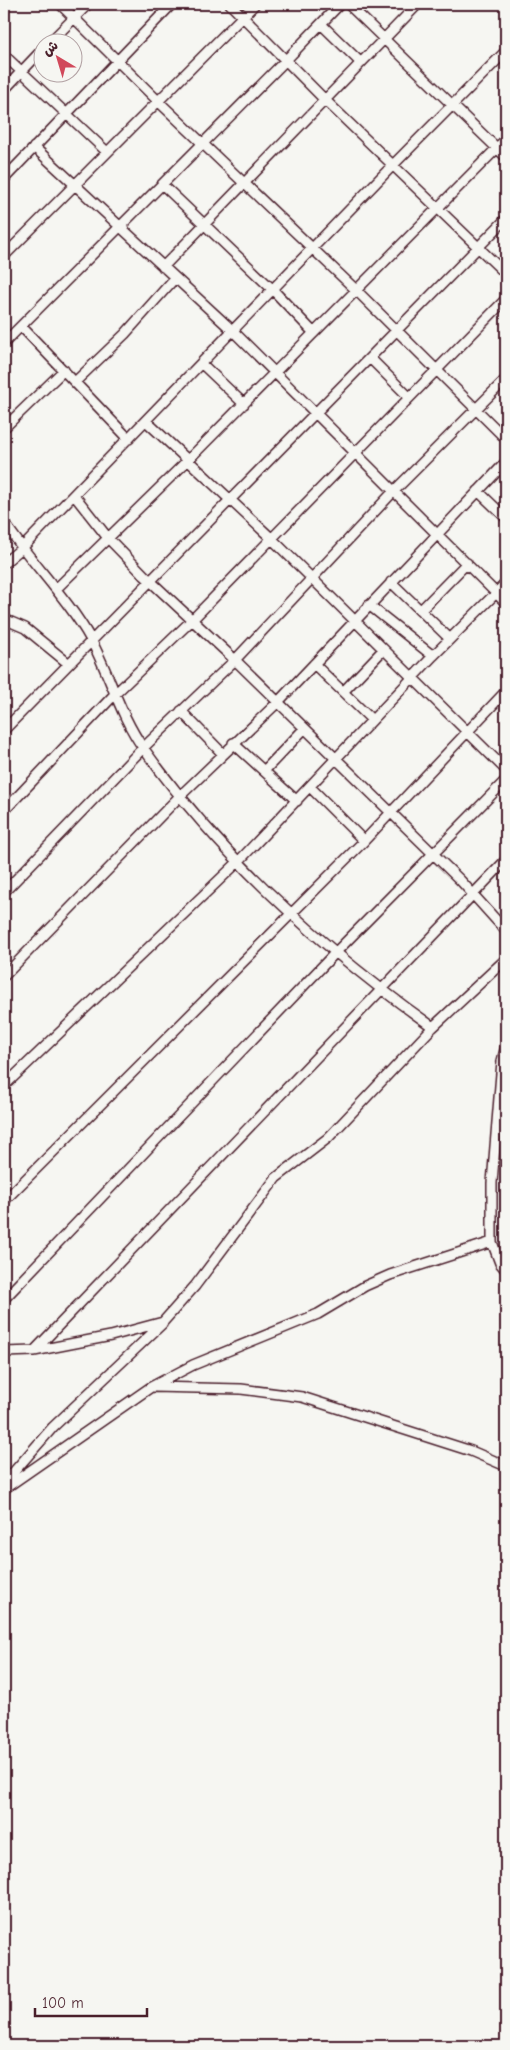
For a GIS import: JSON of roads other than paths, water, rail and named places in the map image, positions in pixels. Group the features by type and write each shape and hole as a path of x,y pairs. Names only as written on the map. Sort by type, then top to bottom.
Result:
{"street":[{"path":"60,4 202,144 314,249 506,439"},
{"path":"60,32 88,4"},
{"path":"4,177 172,4"},
{"path":"230,4 324,99 506,274"},
{"path":"4,256 255,4"},
{"path":"4,343 163,185 340,4"},
{"path":"348,4 383,40 506,157"},
{"path":"163,266 418,4"},
{"path":"321,24 361,63"},
{"path":"4,563 22,548 74,495 506,51"},
{"path":"4,55 107,152"},
{"path":"4,90 32,61"},
{"path":"56,589 188,460 506,140"},
{"path":"34,147 233,331 437,532 506,603"},
{"path":"163,185 273,290 314,333"},
{"path":"4,730 506,219"},
{"path":"75,382 125,334 175,278"},
{"path":"4,811 114,695 192,620 506,299"},
{"path":"21,326 129,438"},
{"path":"370,358 409,397"},
{"path":"202,364 244,404"},
{"path":"4,428 64,370"},
{"path":"4,892 143,748 235,660 394,491 506,379"},
{"path":"146,421 271,538 506,770"},
{"path":"4,976 180,796 277,703 437,532 506,462"},
{"path":"478,491 506,518"},
{"path":"74,495 108,538 151,582 235,660 434,855 506,931"},
{"path":"4,522 22,548 56,589 91,641 114,695 143,748 180,796 238,862 290,915 434,1027"},
{"path":"421,610 467,563"},
{"path":"391,582 450,639"},
{"path":"4,1086 238,862 433,656 506,583"},
{"path":"369,605 433,656"},
{"path":"4,619 25,628 68,664"},
{"path":"343,692 383,650"},
{"path":"314,664 372,720"},
{"path":"4,1201 364,841 506,691"},
{"path":"181,711 223,754"},
{"path":"264,771 304,729"},
{"path":"233,744 297,801"},
{"path":"4,1299 337,952 506,780"},
{"path":"310,787 364,841"},
{"path":"34,1351 506,860"},
{"path":"4,1483 53,1427 164,1322 195,1286 267,1188 328,1138 434,1027 506,959"},
{"path":"506,1046 502,1061 493,1164 492,1242 500,1263 506,1270"},
{"path":"4,1489 151,1387 193,1365 318,1314 365,1286 390,1275 492,1242"},
{"path":"4,1352 34,1351 110,1336 164,1322"},
{"path":"151,1387 241,1389 302,1397 471,1451 506,1466"}]}
